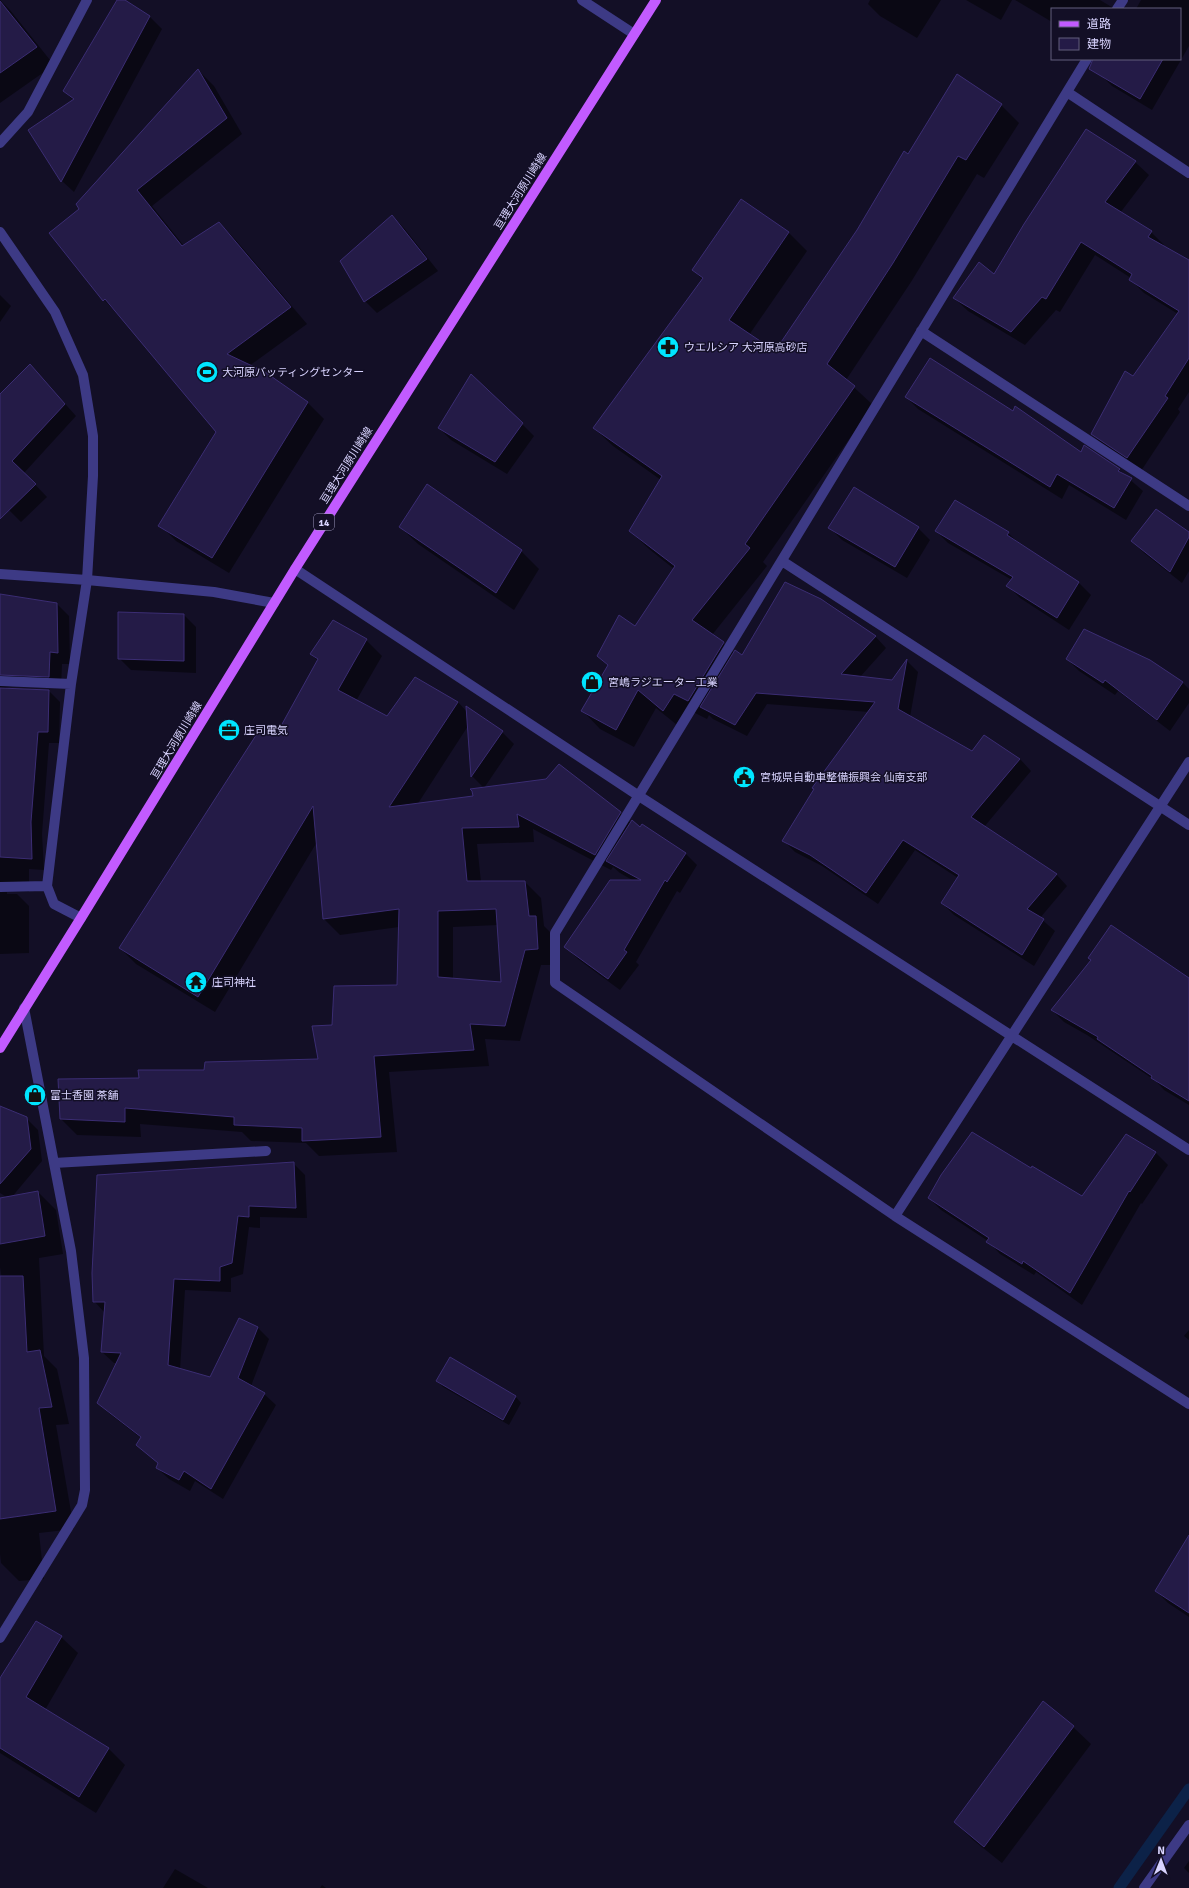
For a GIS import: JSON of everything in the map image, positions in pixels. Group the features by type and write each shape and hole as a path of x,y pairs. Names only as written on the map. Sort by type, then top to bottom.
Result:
{"main road":[{"name":"亘理大河原川崎線","path":"0,1048 294,569 656,0"}],"street":[{"path":"0,143 28,112 87,0"},
{"path":"582,0 634,34"},
{"path":"1086,60 555,933 555,983 895,1216 1189,1404"},
{"path":"1067,92 1189,173"},
{"path":"0,232 55,312 83,375 93,436 93,476 87,580 71,684 47,886 54,904 81,918"},
{"path":"921,331 1189,506"},
{"path":"782,561 1189,824"},
{"path":"294,569 639,796 1189,1150"},
{"path":"0,574 87,580 214,592 274,603"},
{"path":"0,681 71,684"},
{"path":"895,1216 1189,762"},
{"path":"0,887 47,886"},
{"path":"0,1638 82,1505 85,1490 84,1358 70,1251 24,1008"},
{"path":"54,1163 266,1152"},
{"path":"1144,1888 1189,1825"}],"building":[{"path":"117,0 125,0 150,16 61,182 28,130 74,99 63,91"},
{"path":"0,1 37,47 0,73"},
{"path":"1093,60 1162,60 1140,99 1089,69"},
{"path":"198,69 227,118 137,190 182,246 219,222 291,307 227,354 265,372 308,402 212,558 158,526 216,432 105,299 103,301 49,233 79,209 76,204"},
{"path":"957,74 1002,104 966,160 958,156 893,263 827,364 855,386 745,544 750,548 692,620 724,642 688,701 674,694 663,711 638,690 616,730 581,711 608,665 597,656 619,615 635,626 675,566 629,531 662,476 593,428 703,278 692,270 741,199 789,232 729,320 775,351 857,230 904,151 908,154"},
{"path":"1086,129 1136,161 1105,202 1152,231 1148,237 1189,260 1189,358 1165,396 1168,398 1127,458 1091,434 1125,371 1133,376 1179,311 1129,280 1132,274 1081,242 1046,299 1042,297 1011,332 953,298 979,262 994,274 1024,224"},
{"path":"392,215 427,259 364,302 340,261"},
{"path":"930,358 1013,411 1015,406 1081,452 1084,445 1120,469 1118,471 1132,478 1114,508 1057,474 1050,487 905,397"},
{"path":"30,364 65,404 12,461 36,484 0,519 0,394"},
{"path":"471,374 523,423 495,462 438,428"},
{"path":"427,484 522,550 496,593 399,527"},
{"path":"854,487 919,527 895,567 828,528"},
{"path":"955,500 1009,532 1007,535 1079,582 1057,618 1006,586 1013,577 935,531"},
{"path":"1156,509 1189,532 1189,537 1170,572 1131,541"},
{"path":"785,582 821,599 876,636 841,674 892,680 907,659 898,709 972,751 984,735 1020,759 971,817 1057,874 1027,909 1044,919 1022,955 941,903 959,875 903,840 866,893 810,855 782,841 814,789 812,788 875,702 756,693 735,725 700,707 735,650 742,655"},
{"path":"0,594 57,603 58,653 50,652 49,677 0,675"},
{"path":"118,612 184,614 184,661 118,659"},
{"path":"333,620 367,639 338,690 387,716 415,677 458,702 389,807 473,796 470,789 546,779 559,764 621,812 595,855 517,814 519,827 462,828 467,881 525,881 529,916 536,916 538,949 525,950 505,1026 470,1024 474,1050 374,1056 381,1137 302,1141 302,1128 234,1125 234,1117 125,1108 125,1122 60,1119 58,1079 139,1078 138,1070 204,1070 205,1062 318,1059 312,1026 332,1025 334,986 397,985 399,909 323,919 313,806 198,997 119,948 262,726 276,735 318,659 310,654","holes":["496,909 501,982 438,977 438,911"]},
{"path":"1084,629 1150,660 1183,682 1157,720 1105,680 1103,683 1066,659"},
{"path":"0,688 49,690 48,732 38,732 31,822 32,859 0,857"},
{"path":"466,706 503,731 471,777"},
{"path":"632,820 640,827 642,824 686,853 667,882 665,880 624,950 627,952 608,979 564,947 610,880 641,880 606,861"},
{"path":"1111,925 1189,978 1189,1101 1151,1078 1152,1076 1097,1039 1098,1037 1051,1010 1091,960 1088,958"},
{"path":"0,1106 27,1117 31,1149 0,1184"},
{"path":"972,1132 1031,1168 1032,1166 1082,1196 1126,1134 1156,1152 1130,1192 1129,1191 1070,1293 1023,1261 1022,1264 986,1242 989,1238 928,1198 941,1175"},
{"path":"294,1162 296,1208 249,1206 249,1217 238,1216 232,1263 220,1267 220,1281 174,1279 168,1365 210,1377 239,1318 258,1327 238,1378 265,1393 211,1489 184,1471 179,1480 156,1468 158,1463 136,1445 141,1437 97,1403 121,1353 101,1352 105,1302 93,1302 92,1273 97,1175"},
{"path":"38,1191 45,1236 0,1244 0,1198"},
{"path":"0,1276 23,1276 27,1352 40,1350 52,1407 39,1408 56,1511 0,1519"},
{"path":"450,1357 516,1396 503,1420 436,1381"},
{"path":"1189,1535 1189,1613 1155,1591"},
{"path":"36,1621 62,1636 26,1697 109,1748 79,1797 0,1748 0,1678"},
{"path":"1043,1701 1074,1726 984,1847 954,1822"}],"waterway":[{"path":"1119,1888 1189,1789"}],"place":[{"name":"ウエルシア 大河原高砂店","path":"668,347"},
{"name":"大河原バッティングセンター","path":"207,372"},
{"name":"宮嶋ラジエーター工業","path":"592,682"},
{"name":"庄司電気","path":"229,730"},
{"name":"宮城県自動車整備振興会 仙南支部","path":"744,777"},
{"name":"庄司神社","path":"196,982"},
{"name":"富士香園 茶舗","path":"35,1095"}]}
